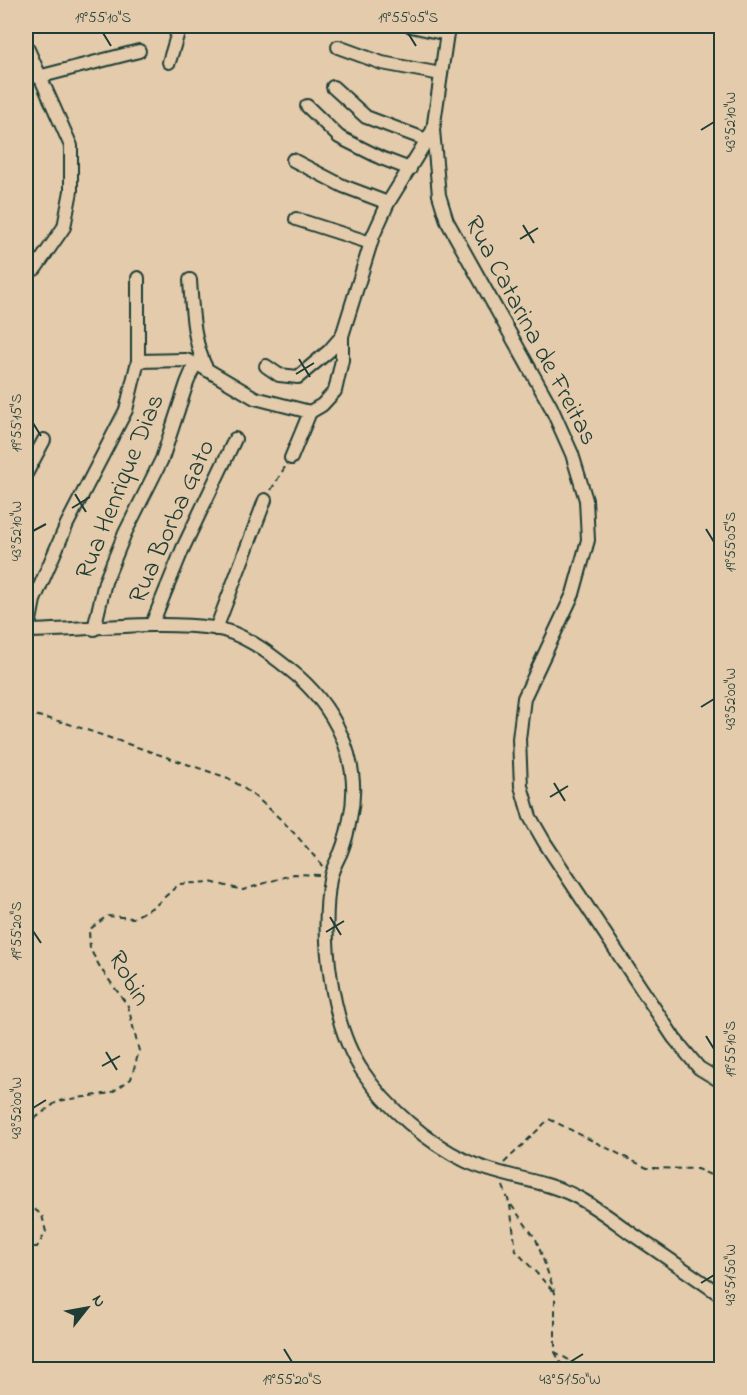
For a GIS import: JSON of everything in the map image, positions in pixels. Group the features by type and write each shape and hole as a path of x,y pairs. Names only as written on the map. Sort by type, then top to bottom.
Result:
{"street":[{"path":"169,62 180,26"},
{"path":"411,26 447,30"},
{"name":"Rua Catarina de Freitas","path":"447,30 430,135 439,195 447,220 551,407 572,454 586,500 588,540 573,594 524,698 519,739 521,786 530,817 674,1038 699,1068 722,1082"},
{"path":"26,45 38,77 71,146 71,191 64,227 35,269 26,272"},
{"path":"338,47 382,63 441,74"},
{"path":"38,77 139,51"},
{"path":"291,458 310,412 322,405 335,391 342,360 342,336 371,243 388,203 430,135 366,117 333,87"},
{"path":"307,106 339,137 381,158 410,169"},
{"path":"293,160 344,186 388,203"},
{"path":"296,219 371,243"},
{"path":"138,278 138,361 126,410 57,546 33,600 27,631 152,624 216,628 250,642 300,677 321,699 338,724 348,757 354,792 343,848 330,876 327,950 339,1019 348,1046 361,1069 377,1092 400,1115 435,1142 466,1161 575,1196 722,1296"},
{"path":"190,280 193,317 202,360 201,367"},
{"path":"266,366 279,375 298,377 329,351 342,336"},
{"path":"138,361 186,360 255,398 310,412"},
{"name":"Rua Henrique Dias","path":"94,629 105,582 125,533 162,459 187,383 201,367"},
{"name":"Rua Borba Gato","path":"152,624 183,548 235,439"},
{"path":"26,474 44,440"},
{"path":"216,628 265,500"}],"path":[{"path":"265,500 291,458"},
{"path":"26,713 66,723 228,778 273,810 330,876"},
{"name":"Robin","path":"26,1125 58,1101 111,1093 131,1079 140,1051 128,1006 101,969 90,949 89,930 107,916 132,918 155,906 179,884 210,882 243,890 294,874 330,876"},
{"path":"555,1293 516,1251 509,1202 497,1170 549,1119 647,1168 697,1169 722,1180"},
{"path":"509,1202 536,1239 555,1293 555,1352 564,1370"},
{"path":"26,1203 42,1215 46,1232 37,1247 26,1247"},
{"path":"555,1352 586,1370"},
{"path":"26,1365 33,1370"}]}
